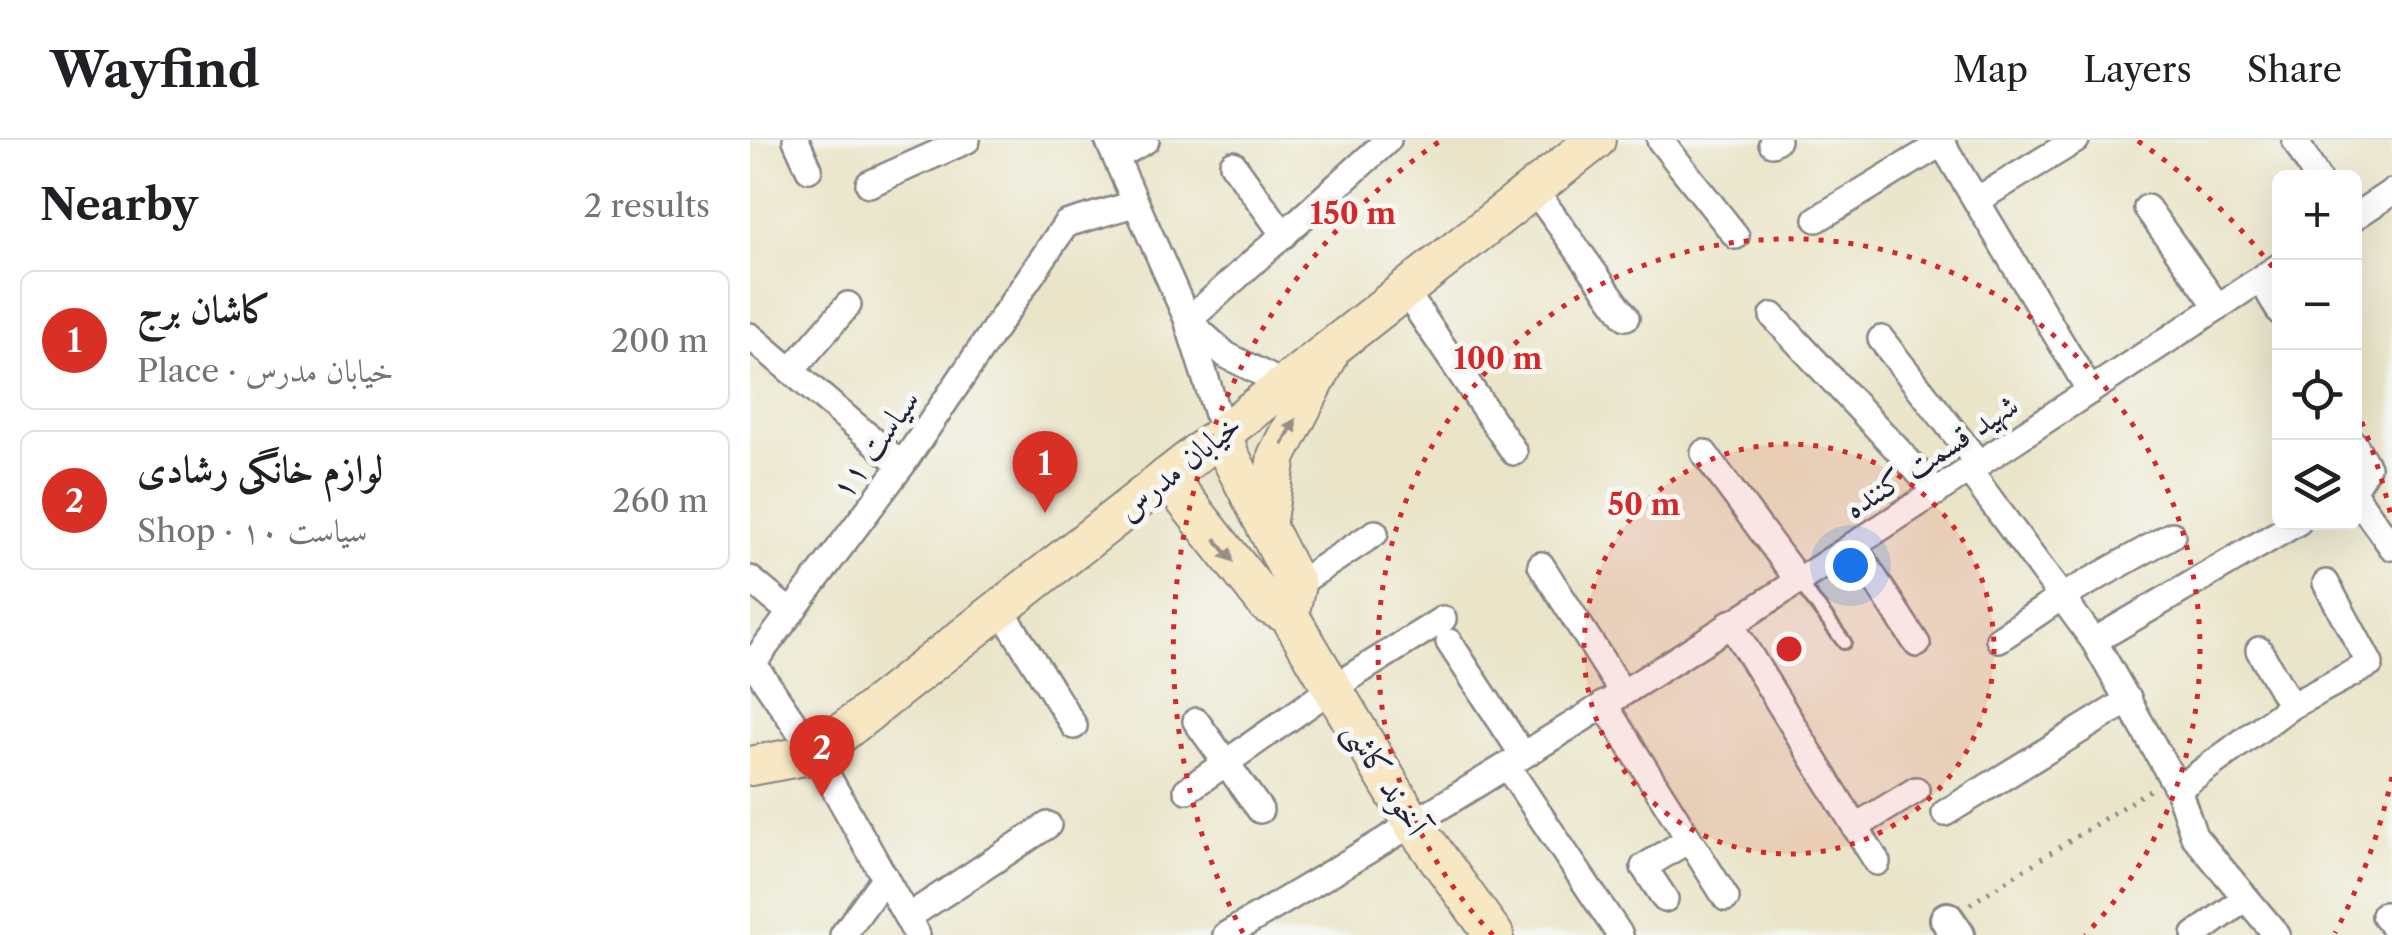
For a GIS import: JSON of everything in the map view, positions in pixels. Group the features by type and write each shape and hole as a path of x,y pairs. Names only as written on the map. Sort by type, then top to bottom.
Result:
{"main road":[{"name":"خیابان مدرس","path":"750,766 816,754 1002,611 1403,288 1596,140"},
{"path":"1266,526 1276,456 1339,339"},
{"name":"آخوند کاشی","path":"1223,433 1266,526 1330,690 1414,825 1494,935"},
{"name":"آخوند کاشی","path":"1166,477 1267,604 1292,600"}],"street":[{"path":"796,140 808,170"},
{"path":"869,184 966,140"},
{"path":"1146,140 1112,148 1188,322 1223,433"},
{"path":"1660,140 1736,236"},
{"path":"1977,200 2076,140"},
{"path":"2295,140 2313,170"},
{"path":"1818,218 1941,142 2090,392"},
{"path":"1188,322 1377,145"},
{"path":"1233,164 1284,235"},
{"path":"1533,188 1626,317"},
{"path":"2362,212 2392,192"},
{"name":"سیاست ۱۱","path":"912,926 816,754 751,663 902,465 1066,224 1134,204"},
{"path":"2147,208 2218,307"},
{"name":"شهید قسمت کننده","path":"1226,935 1414,825 1975,468 2270,272"},
{"path":"1403,288 1514,452"},
{"path":"791,371 848,305"},
{"path":"1774,316 1937,492"},
{"path":"1188,322 1226,355 1283,384"},
{"path":"750,336 902,465"},
{"path":"1881,339 2094,642 2174,783 2194,836 2277,935"},
{"path":"1704,453 1798,580"},
{"path":"2362,485 2392,468"},
{"path":"2362,502 2392,547"},
{"path":"2094,642 2284,530"},
{"path":"1292,600 1375,533"},
{"path":"1998,639 2060,598 2172,534"},
{"path":"1853,545 1917,644"},
{"path":"1541,565 1688,840 1726,898"},
{"path":"750,580 790,613"},
{"path":"2174,783 2292,706 2370,664 2326,583"},
{"path":"1002,611 1074,726"},
{"path":"1730,624 1877,862"},
{"path":"1187,790 1330,690 1446,631 1515,760 1620,935"},
{"path":"2260,650 2292,706"},
{"path":"1945,813 2130,700"},
{"path":"1196,722 1260,810"},
{"path":"1855,826 1916,790"},
{"path":"912,926 1048,825"},
{"path":"1665,899 1644,867 1688,840"},
{"path":"844,935 885,877"},
{"path":"2194,935 2246,898"}],"lane":[{"path":"1798,580 1844,642"}],"path":[{"path":"1952,927 2174,783"}],"place":[{"name":"کاشان برج","path":"1045,513"},
{"name":"لوازم خانگی رشادی","path":"822,797"}]}
